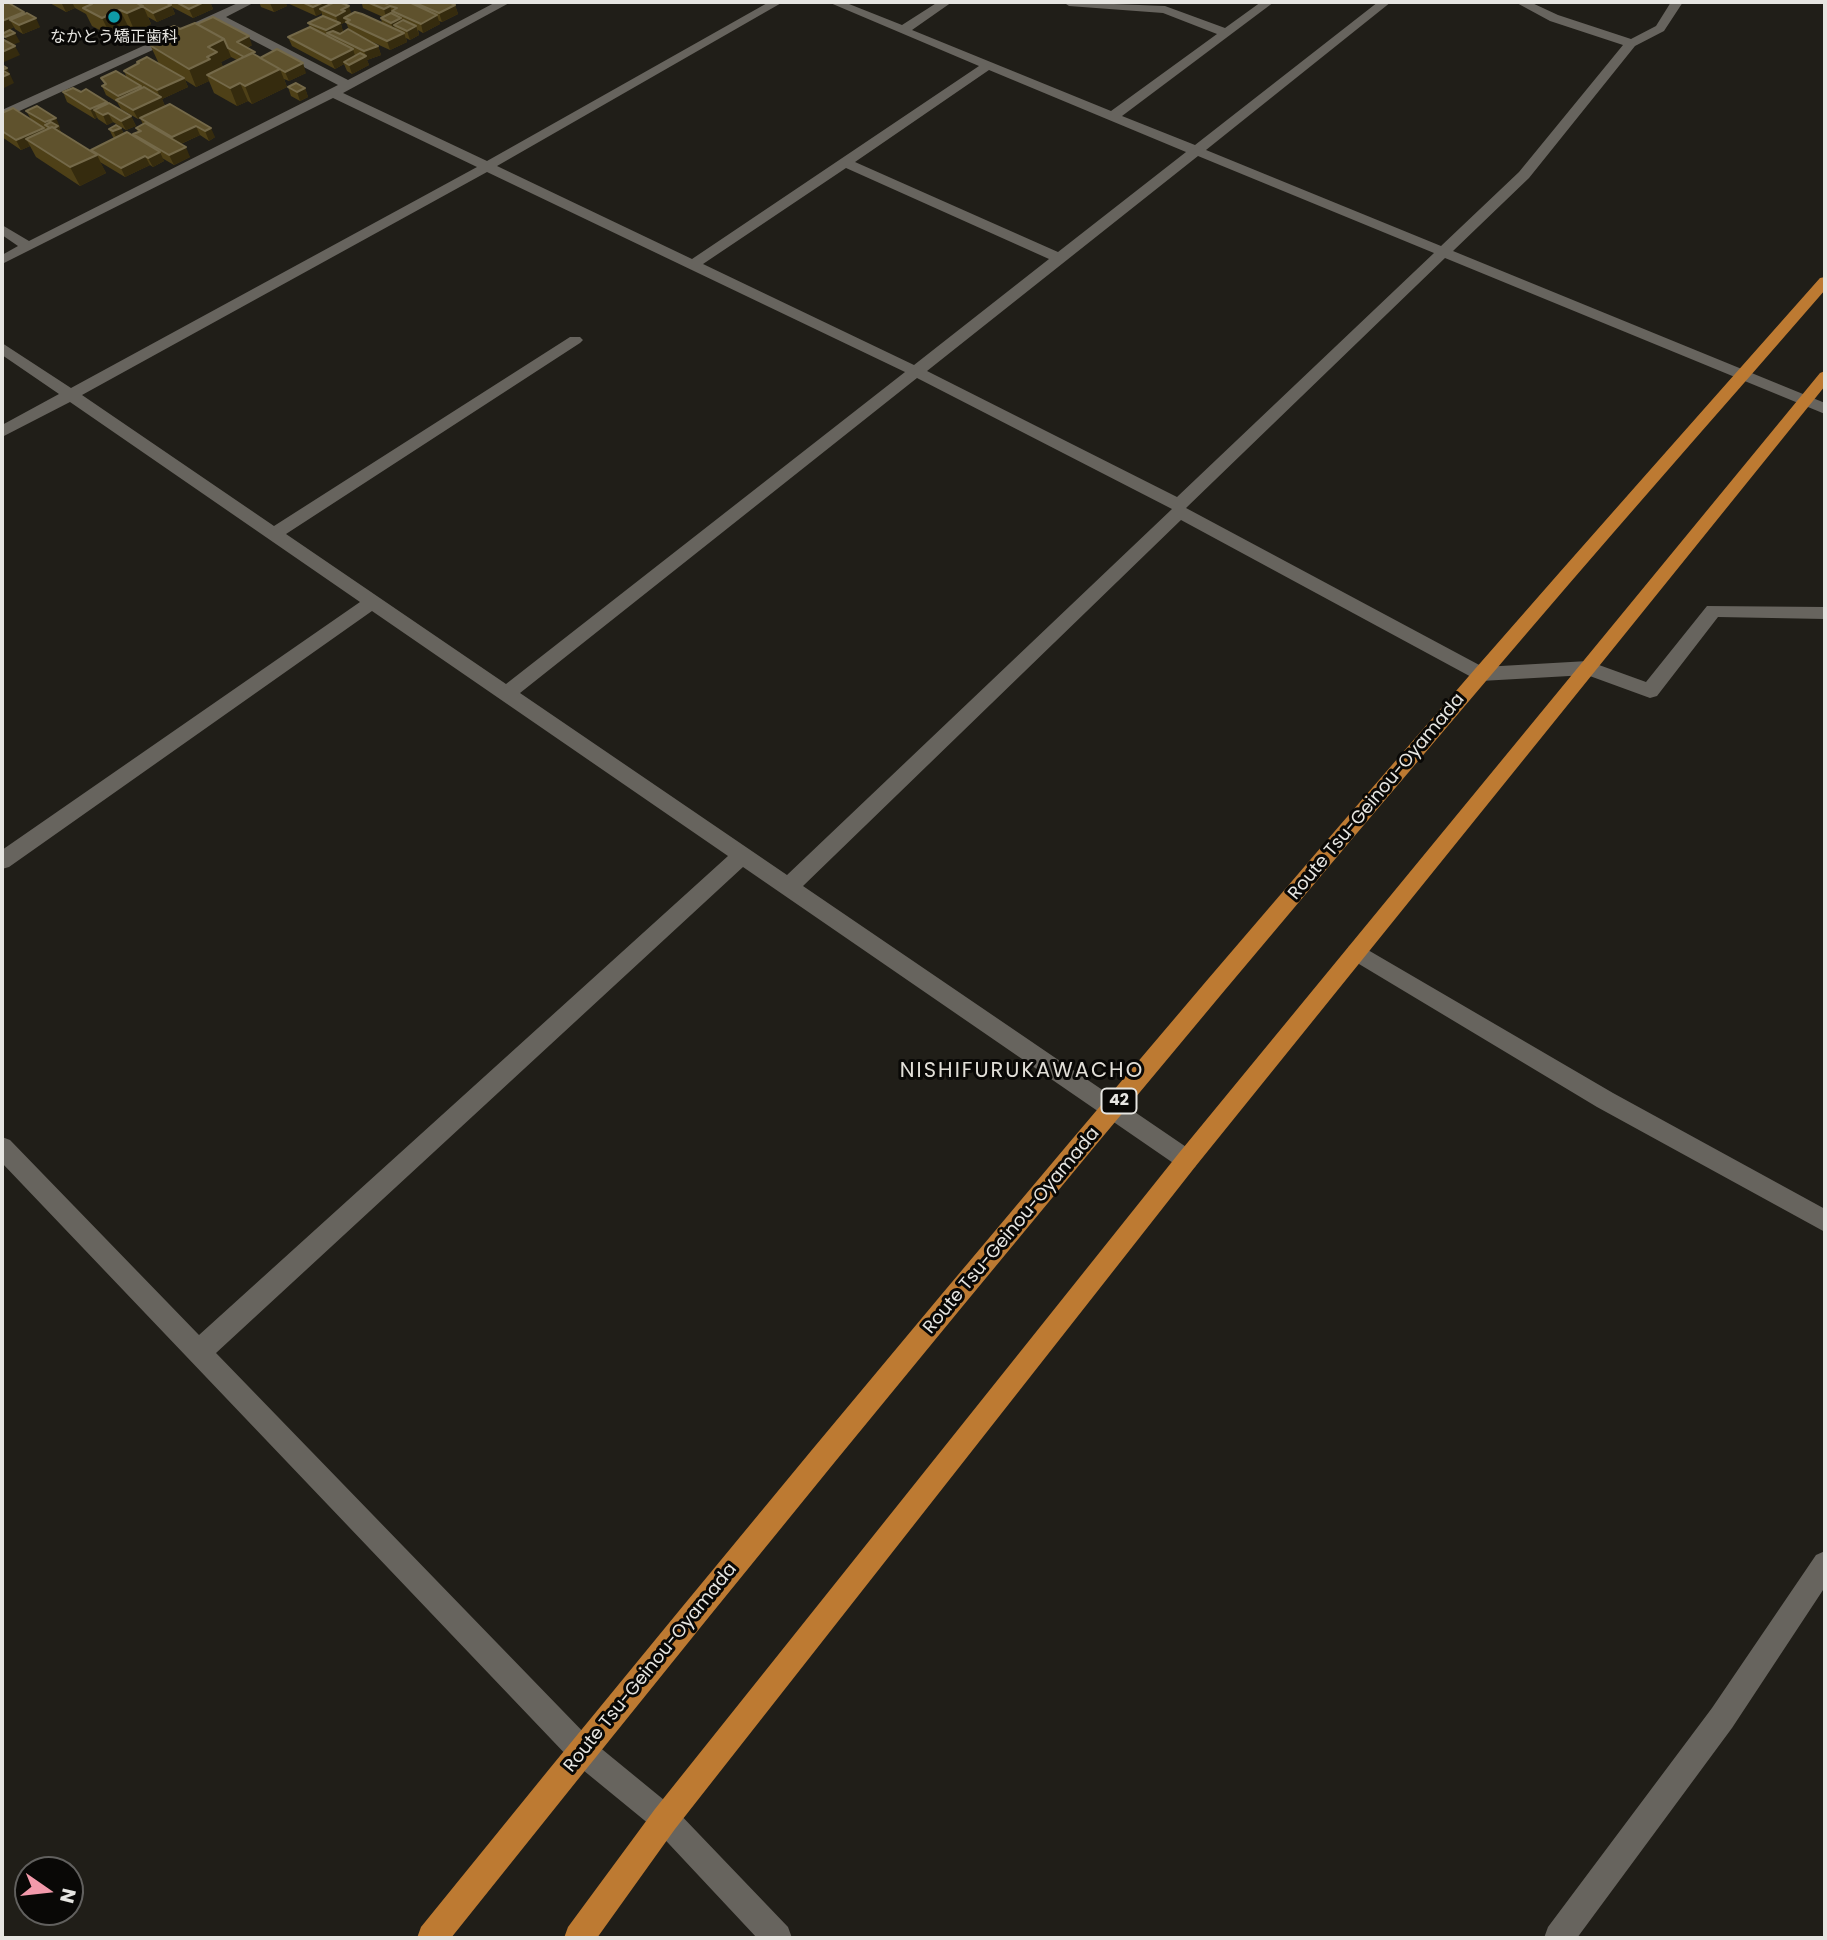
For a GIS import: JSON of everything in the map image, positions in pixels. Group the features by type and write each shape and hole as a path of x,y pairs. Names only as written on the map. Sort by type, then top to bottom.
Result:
{"main road":[{"name":"Route Tsu-Geinou-Oyamada","path":"432,1938 582,1751 1112,1110 1481,674 1825,281"},
{"path":"579,1938 665,1819 1186,1160 1588,668 1815,405 1825,376"}],"street":[{"path":"2,115 249,2"},
{"path":"2,260 333,93 505,2"},
{"path":"2,432 488,166 777,2"},
{"path":"834,2 1815,405"},
{"path":"903,30 946,2"},
{"path":"1069,2 1164,10 1226,33"},
{"path":"1113,116 1268,2"},
{"path":"506,694 1385,2"},
{"path":"1521,2 1554,18 1631,43 1652,37 1664,27 1677,2"},
{"path":"217,17 346,84"},
{"path":"788,887 1524,175 1631,43"},
{"path":"694,264 989,65"},
{"path":"333,93 915,372 1179,508 1481,674 1588,668 1650,691 1713,611 1825,613"},
{"path":"846,163 1059,258"},
{"path":"2,229 28,247"},
{"path":"273,534 575,341"},
{"path":"2,348 1186,1160"},
{"path":"2,861 372,602"},
{"path":"199,1352 741,856"},
{"path":"1356,952 1605,1100 1824,1219"},
{"path":"2,1147 582,1751 665,1819 777,1938"},
{"path":"1559,1938 1722,1718 1825,1564"}],"building":[{"path":"2,2 7,2 24,12 2,21"},
{"path":"88,2 135,2 143,6 127,13 120,10 102,18 83,8 92,4"},
{"path":"135,2 165,2 171,5 153,13"},
{"path":"176,2 204,2 189,9"},
{"path":"302,2 324,2 313,7"},
{"path":"335,2 349,6 336,16 320,9"},
{"path":"367,2 409,2 437,15 421,24 392,11 397,8 390,6 384,9"},
{"path":"413,2 449,2 455,5 439,13"},
{"path":"355,12 404,33 387,41 346,22 350,20 344,18"},
{"path":"27,13 36,18 19,25 10,20"},
{"path":"391,13 401,18 391,23 381,18"},
{"path":"323,16 340,23 326,30 308,23"},
{"path":"213,17 249,36 237,42 255,52 244,57 228,48 224,39 197,24"},
{"path":"403,20 416,26 407,31 394,25"},
{"path":"195,23 224,39 208,47 217,52 207,57 210,59 189,69 151,46 156,44 147,38 174,26 180,29"},
{"path":"310,27 353,49 331,60 288,37"},
{"path":"348,29 378,46 364,51 327,33 333,31 340,34"},
{"path":"10,30 15,33 5,37 2,35 2,34"},
{"path":"2,39 15,46 2,52"},
{"path":"277,49 303,63 285,72 260,58"},
{"path":"252,53 280,69 245,86 240,83 230,88 207,75"},
{"path":"360,53 366,56 349,65 344,62"},
{"path":"147,57 184,78 157,90 124,71"},
{"path":"116,71 141,86 118,96 102,86 106,84 101,78"},
{"path":"296,83 305,88 297,92 288,87"},
{"path":"144,87 161,97 133,110 116,100"},
{"path":"73,88 81,92 86,89 107,102 90,109 63,92"},
{"path":"109,103 131,116 121,121 108,113 103,115 94,110"},
{"path":"170,104 211,128 205,131 196,126 172,137 140,118"},
{"path":"37,106 56,118 45,122 26,111"},
{"path":"13,108 44,128 16,140 2,131 2,113"},
{"path":"51,122 58,126 50,128 45,125"},
{"path":"145,123 186,147 169,155 133,134 141,131 136,128"},
{"path":"116,125 121,128 113,131 109,129"},
{"path":"52,127 97,155 70,167 26,139"},
{"path":"127,132 160,152 121,168 91,150"}],"place":[{"name":"なかとう矯正歯科","path":"114,17"}],"district":[{"name":"NISHIFURUKAWACHO","path":"1022,1072"}]}
